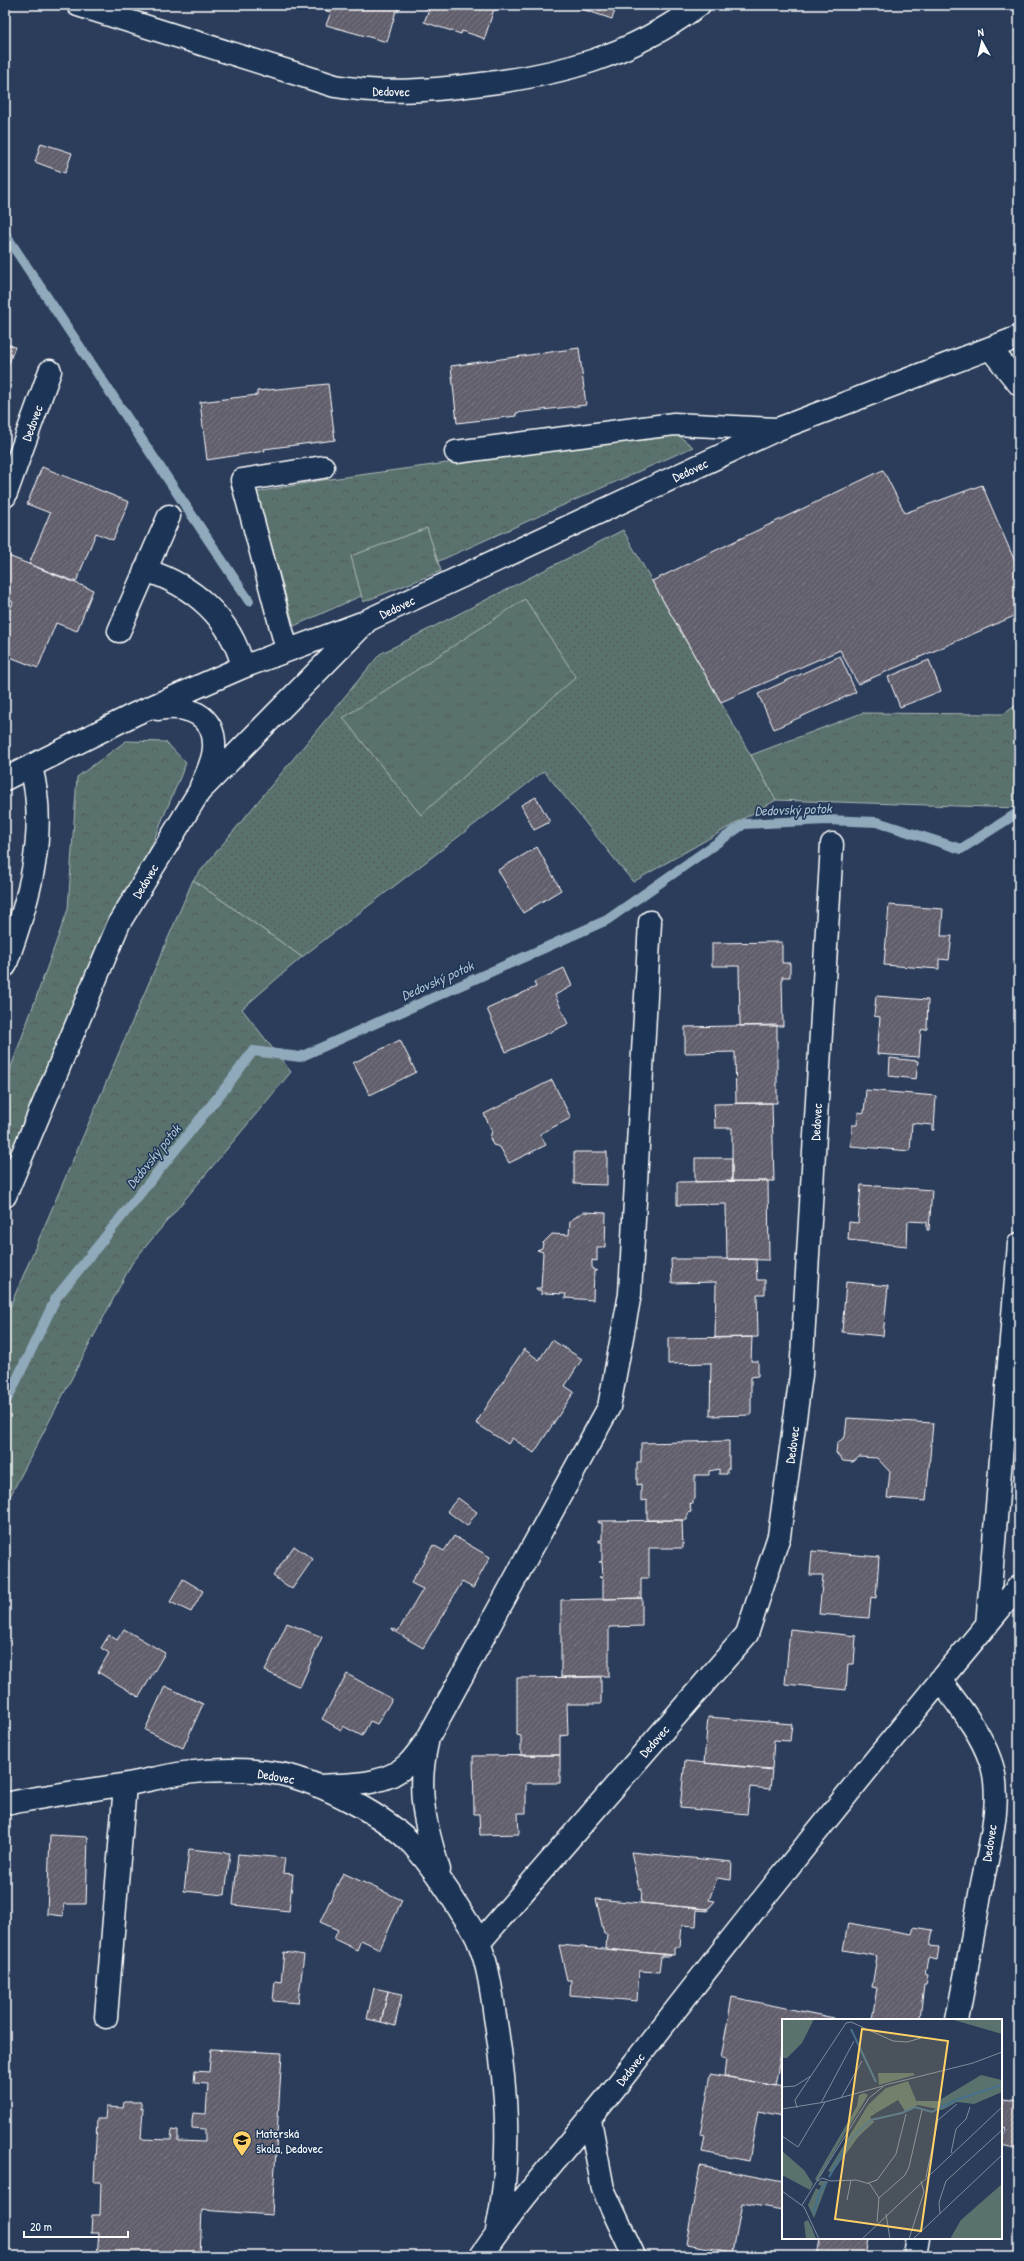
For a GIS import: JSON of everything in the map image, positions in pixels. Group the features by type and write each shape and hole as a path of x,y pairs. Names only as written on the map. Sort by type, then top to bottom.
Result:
{"street":[{"name":"Dedovec","path":"78,5 335,86 359,90 401,92 488,84 553,73 608,56 651,37 700,5"},
{"name":"Dedovec","path":"5,779 135,714 287,650 368,620 778,429 1019,337"},
{"path":"990,348 1019,384"},
{"name":"Dedovec","path":"5,496 50,371"},
{"path":"456,452 674,424 778,429"},
{"path":"287,650 242,480 323,467"},
{"path":"119,631 169,516"},
{"path":"145,570 160,575 189,592 223,621 232,636 243,668"},
{"name":"Dedovec","path":"5,1196 119,923 199,792 368,620"},
{"path":"135,714 165,708 182,707 194,711 204,717 210,726 214,747 207,773 199,792"},
{"path":"5,966 25,908 34,864 37,800 31,767"},
{"name":"Dedovec","path":"479,1943 747,1634 779,1536 801,1375 832,844"},
{"path":"317,1786 359,1784 386,1778 408,1764 427,1740 609,1407 630,1294 650,922"},
{"path":"988,1625 1019,1244"},
{"name":"Dedovec","path":"481,2256 497,2234 590,2120 759,1902 940,1680 988,1625 1019,1586"},
{"name":"Dedovec","path":"940,1680 976,1732 990,1759 996,1780 996,1799 988,1850 957,2019"},
{"path":"427,1740 421,1783 422,1809 442,1880"},
{"name":"Dedovec","path":"5,1804 125,1785 185,1773 235,1770 281,1774 317,1786 349,1800 375,1816 412,1844 442,1880 479,1943 492,1998 502,2055 507,2114 506,2180 497,2234"},
{"path":"106,2017 125,1785"},
{"path":"590,2120 603,2189 634,2256"},
{"path":"915,2256 918,2239"}],"green space":[{"path":"674,432 693,447 294,626 257,492 323,480"},
{"path":"427,528 441,571 363,602 351,556"},
{"path":"623,530 776,800 633,882 544,771 302,957 193,880 380,654"},
{"path":"525,599 576,677 421,815 343,718"},
{"path":"1019,703 1019,808 776,800 751,755 862,713 1004,714"},
{"path":"126,741 166,742 186,763 5,1196 5,1084 68,909 77,777"},
{"path":"193,880 302,957 242,1009 291,1072 132,1263 5,1506 5,1318"}],"building":[{"path":"333,5 398,5 397,9 399,12 396,11 387,42 326,25 331,12 326,11 327,8 332,10"},
{"path":"425,5 498,5 496,11 494,9 484,40 483,38 462,31 461,34 424,22 429,10 424,8"},
{"path":"570,5 617,5 612,19"},
{"path":"41,143 72,153 65,173 35,162"},
{"path":"5,343 15,347 5,373"},
{"path":"579,348 586,405 516,413 516,416 457,423 451,366"},
{"path":"328,384 335,440 264,449 265,451 207,460 200,402 257,395 257,391"},
{"path":"42,467 129,502 113,540 96,533 76,582 29,564 50,513 27,504"},
{"path":"883,470 905,513 982,485 1019,571 1019,614 858,684 840,650 721,702 652,581"},
{"path":"6,555 93,590 77,631 56,623 38,668 5,655 5,622 13,602 5,598"},
{"path":"840,656 856,692 774,729 758,694"},
{"path":"929,660 941,691 900,707 888,677"},
{"path":"536,797 550,822 534,830 521,805"},
{"path":"537,847 561,890 523,913 498,870"},
{"path":"889,905 943,909 941,936 952,936 949,960 939,959 939,969 884,965"},
{"path":"782,942 782,963 790,963 790,977 782,977 783,1026 740,1026 739,966 712,966 712,943"},
{"path":"564,968 572,986 555,995 568,1024 506,1052 487,1009 536,987 534,982"},
{"path":"876,996 928,1000 927,1029 921,1030 919,1057 877,1054 880,1017 874,1016"},
{"path":"777,1025 777,1103 736,1103 735,1052 685,1053 685,1027"},
{"path":"400,1040 416,1072 370,1095 353,1063"},
{"path":"890,1058 918,1061 916,1079 889,1076"},
{"path":"552,1080 571,1118 540,1134 546,1145 509,1163 500,1147 493,1145 490,1138 492,1131 484,1114"},
{"path":"866,1090 936,1096 934,1130 932,1130 932,1125 912,1123 910,1151 851,1146 852,1125 857,1125 858,1112 864,1113"},
{"path":"772,1103 774,1181 732,1181 732,1128 715,1128 714,1104"},
{"path":"574,1152 607,1152 607,1185 574,1184"},
{"path":"695,1158 732,1158 732,1181 695,1182"},
{"path":"768,1181 769,1260 727,1259 726,1204 677,1205 677,1182"},
{"path":"861,1185 932,1190 929,1230 927,1230 927,1222 908,1221 907,1246 848,1240 849,1222 858,1223"},
{"path":"583,1212 606,1213 605,1247 597,1247 597,1261 592,1260 592,1269 597,1271 594,1271 593,1300 565,1298 566,1294 543,1293 541,1295 541,1290 536,1290 536,1288 541,1288 543,1252 537,1250 542,1248 543,1243 552,1234 569,1235 570,1221"},
{"path":"671,1259 756,1259 757,1280 765,1280 765,1294 757,1294 758,1337 715,1338 716,1282 672,1283"},
{"path":"846,1282 888,1286 883,1336 842,1332"},
{"path":"752,1337 751,1361 758,1361 758,1376 751,1377 751,1415 710,1416 711,1363 668,1364 668,1338"},
{"path":"552,1340 582,1359 565,1386 574,1392 534,1453 512,1438 508,1444 476,1423 524,1349 539,1360"},
{"path":"847,1418 933,1423 926,1501 887,1498 890,1472 877,1458 859,1457 853,1462 843,1461 836,1453 837,1443 845,1437"},
{"path":"729,1441 729,1469 727,1469 727,1474 719,1474 719,1469 709,1471 709,1475 695,1475 695,1499 693,1500 693,1504 690,1503 691,1512 687,1513 687,1520 647,1520 647,1500 641,1501 641,1484 637,1485 637,1462 641,1462 641,1443"},
{"path":"458,1498 477,1512 467,1526 447,1511"},
{"path":"682,1520 683,1548 649,1548 649,1578 641,1578 641,1598 603,1599 603,1579 599,1577 603,1577 602,1562 599,1562 602,1561 602,1542 599,1542 599,1540 602,1540 602,1523 599,1523 598,1521"},
{"path":"454,1536 490,1557 473,1588 462,1582 423,1648 392,1630 392,1628 398,1631 423,1589 411,1583 433,1545 444,1551"},
{"path":"294,1546 313,1559 292,1589 273,1576"},
{"path":"812,1551 879,1557 876,1598 871,1597 869,1618 819,1614 823,1575 810,1575"},
{"path":"183,1579 203,1591 191,1612 170,1602"},
{"path":"642,1598 642,1626 609,1627 609,1676 561,1677 561,1600"},
{"path":"287,1623 322,1637 300,1687 265,1671"},
{"path":"124,1629 165,1653 139,1697 98,1672 109,1653 101,1648 109,1635 117,1640"},
{"path":"790,1629 856,1636 854,1664 848,1664 846,1690 785,1684"},
{"path":"347,1674 392,1699 377,1724 370,1721 362,1736 343,1726 341,1730 322,1719"},
{"path":"601,1677 601,1704 567,1704 568,1735 560,1736 560,1755 521,1755 521,1736 517,1735 517,1678"},
{"path":"165,1686 203,1704 183,1748 145,1730"},
{"path":"708,1717 792,1724 790,1741 774,1740 772,1769 704,1763"},
{"path":"560,1755 560,1783 526,1783 526,1813 518,1813 519,1834 480,1835 479,1814 474,1814 473,1756"},
{"path":"685,1761 772,1770 770,1789 750,1787 747,1814 680,1808"},
{"path":"50,1835 88,1837 86,1904 64,1904 63,1916 47,1914"},
{"path":"189,1849 230,1853 225,1895 184,1891"},
{"path":"631,1852 732,1862 731,1880 717,1878 709,1900 715,1901 708,1909 641,1903 642,1889 639,1888"},
{"path":"238,1854 285,1858 283,1873 293,1874 289,1911 233,1905"},
{"path":"343,1873 402,1900 380,1949 361,1940 357,1950 334,1939 338,1930 320,1922"},
{"path":"596,1899 708,1909 708,1911 697,1910 696,1926 682,1925 680,1947 674,1947 674,1955 606,1949 607,1934 604,1934"},
{"path":"848,1923 912,1934 914,1927 933,1930 930,1946 939,1947 937,1960 928,1958 925,1974 928,1975 926,1985 924,1985 920,2018 872,2019 877,1988 872,1987 877,1956 843,1950"},
{"path":"559,1945 671,1956 661,1956 659,1972 639,1971 637,2001 570,1995 571,1980 567,1980"},
{"path":"284,1952 304,1955 298,2003 273,2001 275,1981 281,1982"},
{"path":"374,1988 388,1991 381,2022 367,2019"},
{"path":"388,1991 402,1994 395,2026 381,2022"},
{"path":"732,1997 834,2018 782,2019 782,2047 775,2086 724,2076 726,2059 721,2058"},
{"path":"211,2049 282,2053 272,2215 202,2210 200,2256 97,2256 99,2233 91,2233 92,2215 100,2215 101,2182 94,2182 97,2119 105,2119 106,2107 123,2108 124,2102 141,2102 141,2109 143,2108 141,2139 171,2140 172,2130 178,2131 178,2141 205,2142 205,2129 192,2128 192,2120 193,2113 206,2114 208,2084 194,2083 195,2071 209,2072"},
{"path":"711,2074 782,2087 782,2116 758,2111 749,2161 702,2152 705,2135 700,2134"},
{"path":"1003,2100 1019,2102 1019,2150 1002,2146 1005,2128 1002,2127"},
{"path":"700,2166 782,2182 782,2210 742,2203 733,2252 686,2244"},
{"path":"821,2239 869,2239 866,2256 818,2256"}],"waterway":[{"path":"5,234 249,601"},
{"name":"Dedovský potok","path":"5,1404 56,1298 226,1087 253,1051 300,1057 607,920 744,824 827,820 877,822 961,849 1019,812"}],"place":[{"name":"Materská škola, Dedovec","path":"242,2157"}]}
